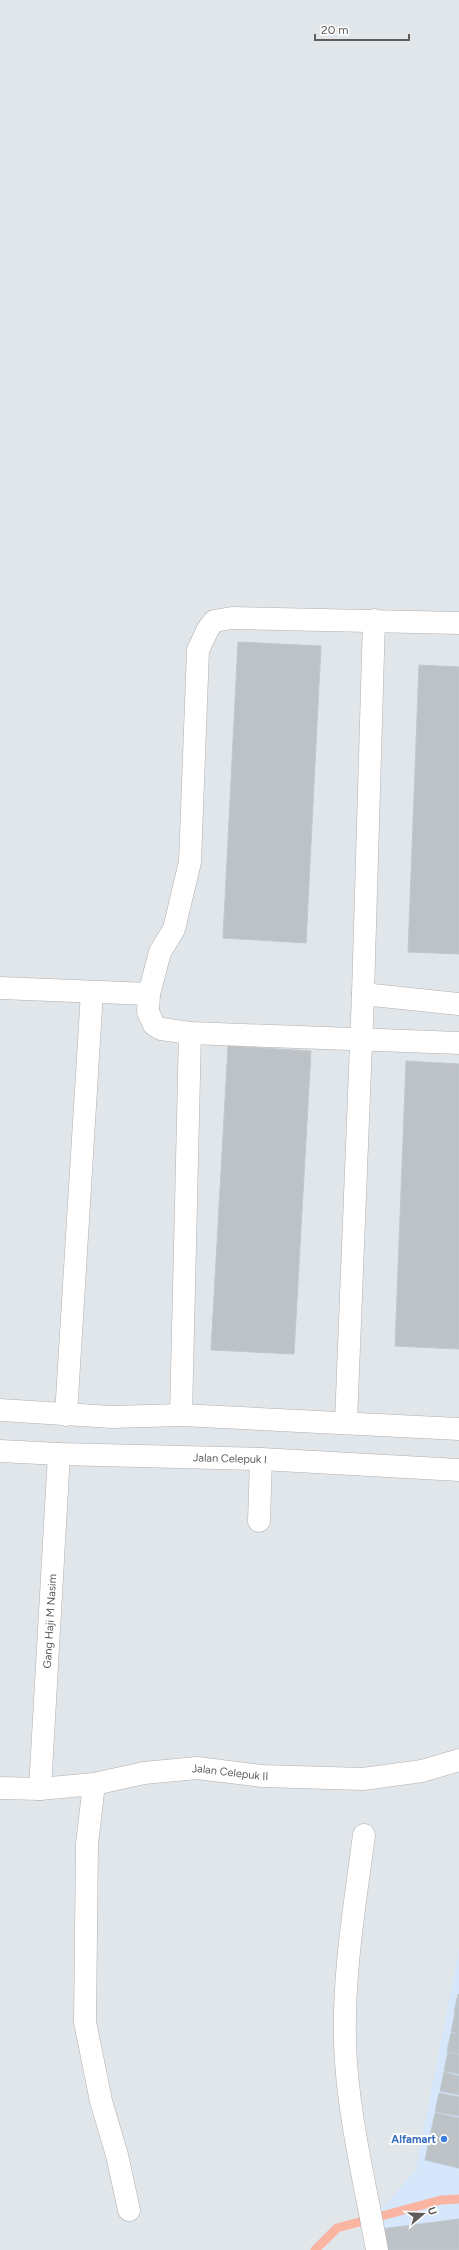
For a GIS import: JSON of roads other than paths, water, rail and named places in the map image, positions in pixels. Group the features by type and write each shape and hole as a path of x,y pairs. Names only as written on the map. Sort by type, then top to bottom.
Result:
{"street":[{"path":"459,624 374,620 232,618 214,621 208,629 198,650 190,862 174,928 160,952 149,994 148,1012 154,1025 161,1029 190,1033 362,1038 459,1043"},
{"path":"346,1422 364,994 374,620"},
{"path":"0,988 149,994"},
{"path":"66,1415 92,992"},
{"path":"364,994 459,1004"},
{"path":"181,1416 190,1033"},
{"path":"0,1410 112,1417 181,1416 346,1422 459,1429"},
{"name":"Jalan Celepuk I","path":"0,1451 261,1459 459,1470"},
{"name":"Gang Haji M Nasim","path":"40,1789 59,1454"},
{"path":"259,1521 261,1459"},
{"name":"Jalan Celepuk II","path":"0,1788 40,1789 94,1784 144,1773 197,1768 262,1776 364,1779 422,1771 459,1760"},
{"path":"94,1784 87,1844 85,2022 101,2101 117,2155 129,2210"},
{"path":"364,1835 346,1971 345,2044 350,2098 377,2250"}],"waterway":[{"path":"315,2250 337,2228 441,2200 459,2199"}],"place":[{"name":"Alfamart","path":"444,2139"}]}
